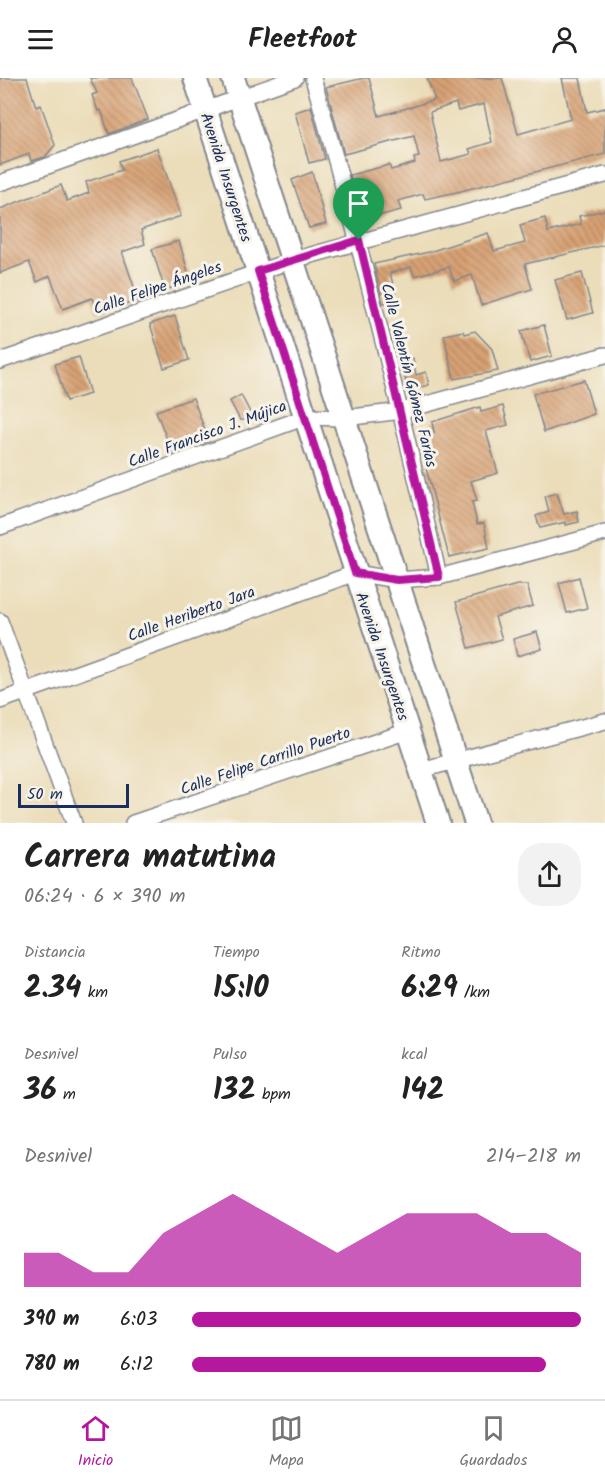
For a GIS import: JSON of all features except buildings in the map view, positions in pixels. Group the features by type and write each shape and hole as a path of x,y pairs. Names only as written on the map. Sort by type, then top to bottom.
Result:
{"main road":[{"name":"Avenida Insurgentes","path":"195,78 438,823"},
{"path":"236,87 476,823"}],"street":[{"path":"0,183 205,109 236,87 295,78"},
{"name":"Calle Valentín Gómez Farías","path":"313,78 359,240 402,411 439,577"},
{"name":"Calle Felipe Ángeles","path":"0,361 293,260 359,240 605,175"},
{"name":"Calle Francisco J. Mújica","path":"0,527 306,417 344,418 402,411 605,355"},
{"name":"Calle Heriberto Jara","path":"0,701 355,573 397,580 439,577 605,533"},
{"path":"0,621 74,823"},
{"path":"421,770 605,721"},
{"name":"Calle Felipe Carrillo Puerto","path":"133,823 408,731"}],"route":[{"path":"359,240 402,411 439,577 397,580 355,573 258,271 359,240"}]}
